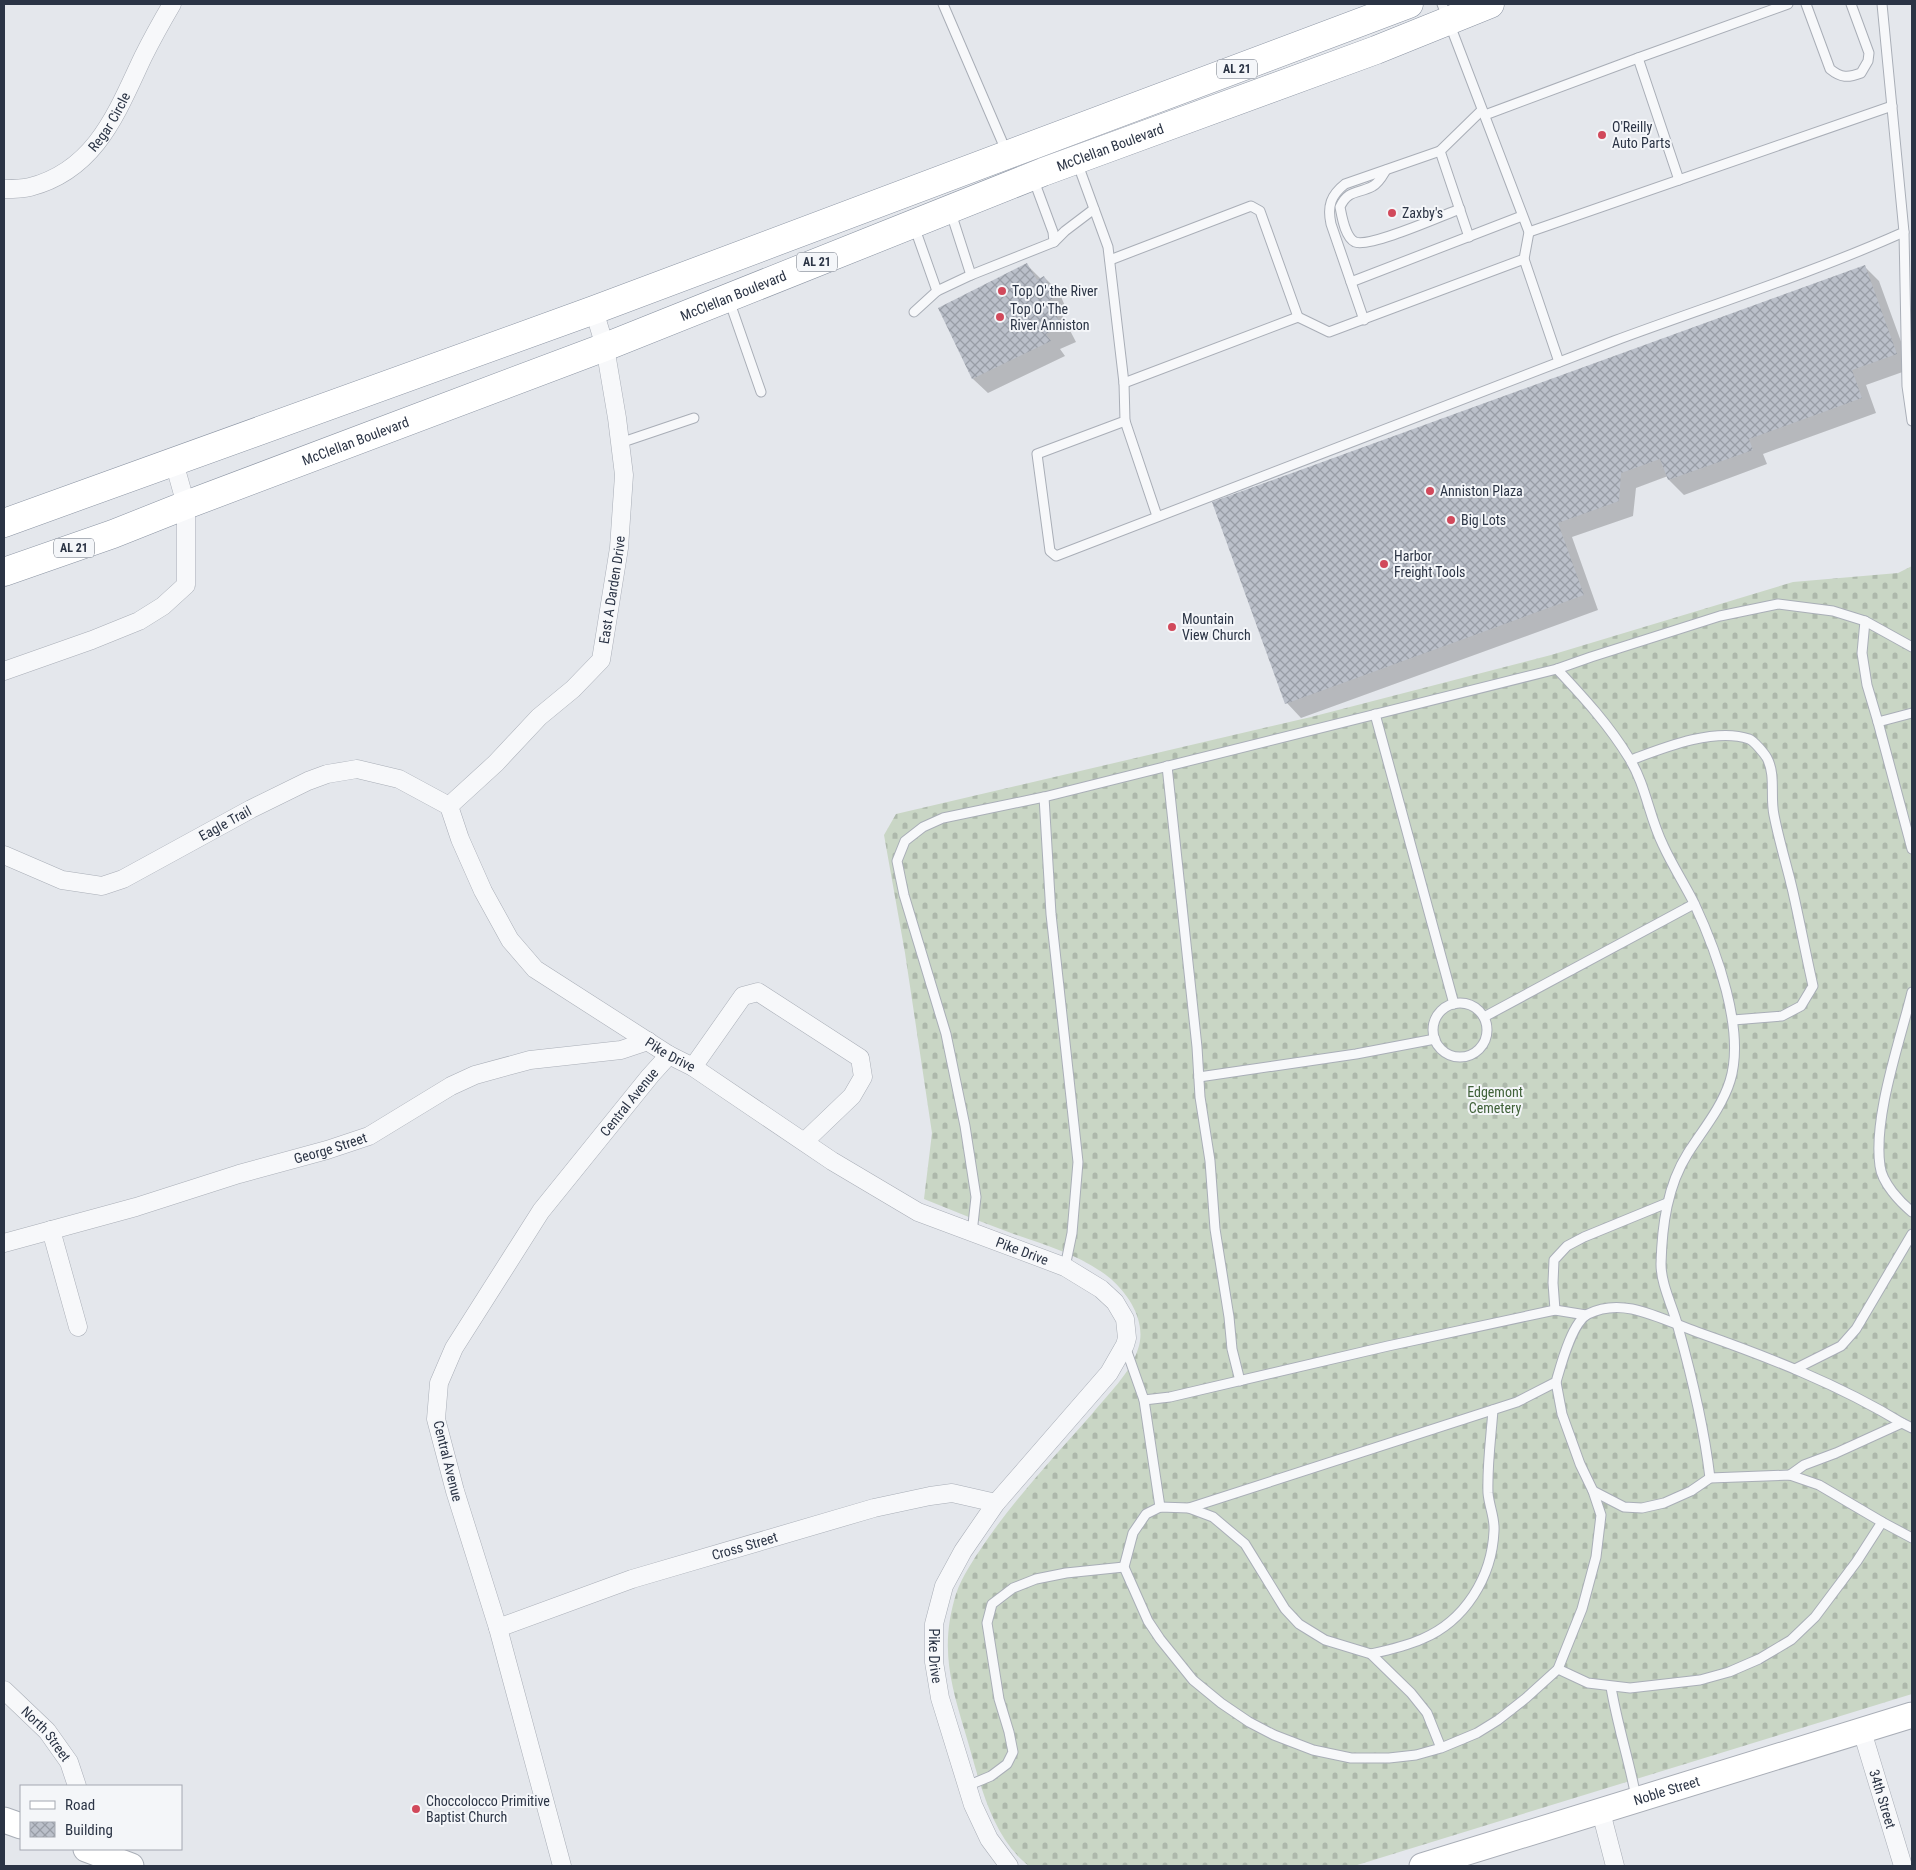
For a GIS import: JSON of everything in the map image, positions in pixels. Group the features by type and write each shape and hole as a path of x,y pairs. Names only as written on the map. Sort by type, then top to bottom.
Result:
{"highway":[{"name":"McClellan Boulevard","path":"4,572 113,534 605,347 1032,176 1071,147 1409,4"},
{"name":"McClellan Boulevard","path":"4,523 594,310 1008,156 1071,147 1376,50 1445,12 1490,4"}],"main road":[{"name":"Noble Street","path":"1422,1866 1912,1716"},
{"path":"4,1820 20,1826"},
{"path":"94,1850 131,1866"}],"street":[{"name":"Regar Circle","path":"4,189 29,188 57,178 91,152 114,119 148,47 172,4"},
{"name":"East A Darden Drive","path":"449,806 496,763 539,717 573,689 601,660 619,548 624,475 605,347 594,310"},
{"path":"4,671 129,625 163,606 186,585 186,505 174,462"},
{"name":"Eagle Trail","path":"4,856 62,880 102,886 122,879 251,809 308,781 327,774 356,769 400,779 449,806"},
{"name":"Pike Drive","path":"449,806 460,839 483,891 510,940 535,969 669,1056 693,1067 832,1161 918,1212 1065,1267 1101,1289 1115,1302 1124,1319 1125,1346 1110,1373 996,1503 963,1551 944,1586 934,1624 934,1662 940,1698 967,1786 973,1805 989,1839 1009,1866"},
{"path":"693,1067 743,996 758,992 860,1058 863,1077 852,1096 805,1141"},
{"name":"George Street","path":"4,1243 136,1207 239,1174 327,1150 369,1136 451,1086 475,1075 530,1060 621,1050 648,1041"},
{"name":"Central Avenue","path":"562,1866 498,1628 455,1490 436,1419 439,1383 454,1348 541,1212 650,1076 669,1056"},
{"path":"51,1230 78,1327"},
{"name":"Cross Street","path":"498,1628 632,1579 874,1508 952,1493 996,1503"},
{"name":"North Street","path":"4,1690 47,1731 69,1762 77,1785"},
{"name":"34th Street","path":"1862,1731 1898,1865"},
{"path":"1601,1812 1615,1866"}],"lane":[{"path":"943,4 1008,156"},
{"path":"1364,320 1328,212 1330,200 1337,190 1345,184 1440,152 1484,112 1788,4"},
{"path":"1806,4 1830,69 1844,77 1861,73 1868,61 1869,53 1851,4"},
{"path":"1882,4 1904,232 1907,386 1912,421"},
{"path":"1445,12 1528,232 1524,260 1559,362"},
{"path":"1638,58 1679,180"},
{"path":"1528,232 1892,106"},
{"path":"1071,147 1108,247 1124,382 1125,421 1157,516"},
{"path":"1440,152 1469,237"},
{"path":"1386,170 1375,185 1350,194 1344,198 1340,207 1349,237 1355,242 1373,242 1460,209"},
{"path":"1032,176 1053,232 1054,242"},
{"path":"1110,260 1251,206 1260,211 1298,317 1329,332 1524,260"},
{"path":"950,209 970,275"},
{"path":"914,312 937,291 970,275 1054,242 1094,209"},
{"path":"1351,282 1522,216"},
{"path":"913,223 937,291"},
{"path":"1125,421 1037,454 1050,551 1056,556 1559,362 1849,256 1904,232"},
{"path":"728,298 761,392"},
{"path":"1124,382 1298,317"},
{"path":"620,443 694,418"},
{"path":"972,1233 976,1197 946,1034 904,895 897,861 905,841 923,827 943,818 1044,797 1557,670 1591,656 1720,616 1778,604 1833,611 1865,621 1912,647"},
{"path":"1865,621 1862,653 1866,685 1878,722 1912,849"},
{"path":"1557,670 1604,720 1631,760 1643,785 1662,843 1694,904 1717,960 1733,1020 1735,1062 1730,1084 1676,1176 1667,1203 1661,1266 1706,1437 1710,1478"},
{"path":"1878,722 1912,713"},
{"path":"1375,714 1454,1004"},
{"path":"1631,760 1664,748 1700,739 1728,735 1751,739 1767,759 1772,784 1773,811 1779,842 1793,891 1813,986 1801,1006 1782,1016 1733,1020"},
{"path":"1167,766 1200,1097 1210,1161 1215,1229 1229,1317 1232,1349 1240,1381"},
{"path":"1044,797 1051,914 1078,1162 1072,1234 1065,1267"},
{"path":"1484,1017 1694,904"},
{"path":"1912,992 1884,1101 1880,1138 1880,1168 1896,1198 1912,1212"},
{"path":"1462,1003 1471,1006 1484,1017 1487,1026 1484,1043 1479,1050 1463,1057 1446,1053 1439,1047 1433,1030 1434,1021 1445,1007 1462,1003"},
{"path":"1199,1077 1356,1054 1435,1039"},
{"path":"1555,1310 1554,1260 1567,1246 1584,1237 1667,1203"},
{"path":"1795,1369 1840,1346 1856,1329 1912,1234"},
{"path":"1144,1400 1170,1398 1555,1310 1586,1315 1607,1307 1631,1309 1654,1315 1754,1352 1865,1401 1912,1428"},
{"path":"1441,1748 1427,1713 1411,1693 1371,1654 1325,1640 1299,1624 1285,1609 1245,1544 1213,1517 1189,1508 1160,1507 1146,1514 1133,1533 1124,1567 1148,1621 1193,1680 1249,1722 1274,1735 1314,1750 1350,1758 1389,1758 1416,1755 1441,1748 1477,1733 1498,1720 1526,1698 1558,1669 1582,1609 1596,1557 1601,1515 1562,1414 1556,1382 1569,1340 1586,1315"},
{"path":"1125,1346 1144,1400 1160,1507"},
{"path":"1189,1508 1517,1402 1556,1382"},
{"path":"1371,1654 1424,1639 1450,1622 1472,1600 1483,1579 1490,1555 1494,1530 1488,1494 1493,1410"},
{"path":"1790,1475 1804,1465 1836,1453 1902,1423"},
{"path":"1593,1491 1624,1507 1642,1508 1664,1503 1692,1491 1710,1478 1790,1475 1819,1485 1912,1538"},
{"path":"1558,1669 1588,1682 1611,1687 1630,1688 1700,1680 1729,1672 1759,1659 1791,1640 1815,1617 1857,1561 1882,1522"},
{"path":"967,1786 991,1776 1007,1764 1012,1752 1009,1732 999,1699 987,1623 992,1604 1013,1588 1036,1579 1066,1573 1124,1567"},
{"path":"1611,1687 1617,1720 1637,1800"}],"green space":[{"name":"Edgemont Cemetery","path":"1912,566 1912,1694 1354,1866 1029,1866 1016,1854 995,1823 981,1787 951,1680 948,1647 951,1613 956,1594 965,1574 996,1527 1130,1367 1138,1349 1140,1329 1135,1311 1124,1293 1111,1279 1088,1263 924,1199 932,1133 905,953 884,835 896,814 1311,717 1551,655 1793,582 1898,573"}],"building":[{"name":"Top O' The River Anniston","path":"1027,263 1037,280 1044,276 1055,298 1049,300 1062,327 1046,334 1051,341 972,379 938,308"},
{"name":"Anniston Plaza","path":"1865,265 1897,354 1852,370 1862,398 1749,439 1753,450 1668,480 1660,459 1621,473 1619,501 1558,523 1584,595 1285,704 1212,502"}],"place":[{"name":"O'Reilly Auto Parts","path":"1602,135"},
{"name":"Zaxby's","path":"1392,213"},
{"name":"Top O' the River","path":"1002,291"},
{"name":"Top O' The River Anniston","path":"1000,317"},
{"name":"Anniston Plaza","path":"1430,491"},
{"name":"Big Lots","path":"1451,520"},
{"name":"Harbor Freight Tools","path":"1384,564"},
{"name":"Mountain View Church","path":"1172,627"},
{"name":"Choccolocco Primitive Baptist Church","path":"416,1809"}]}
